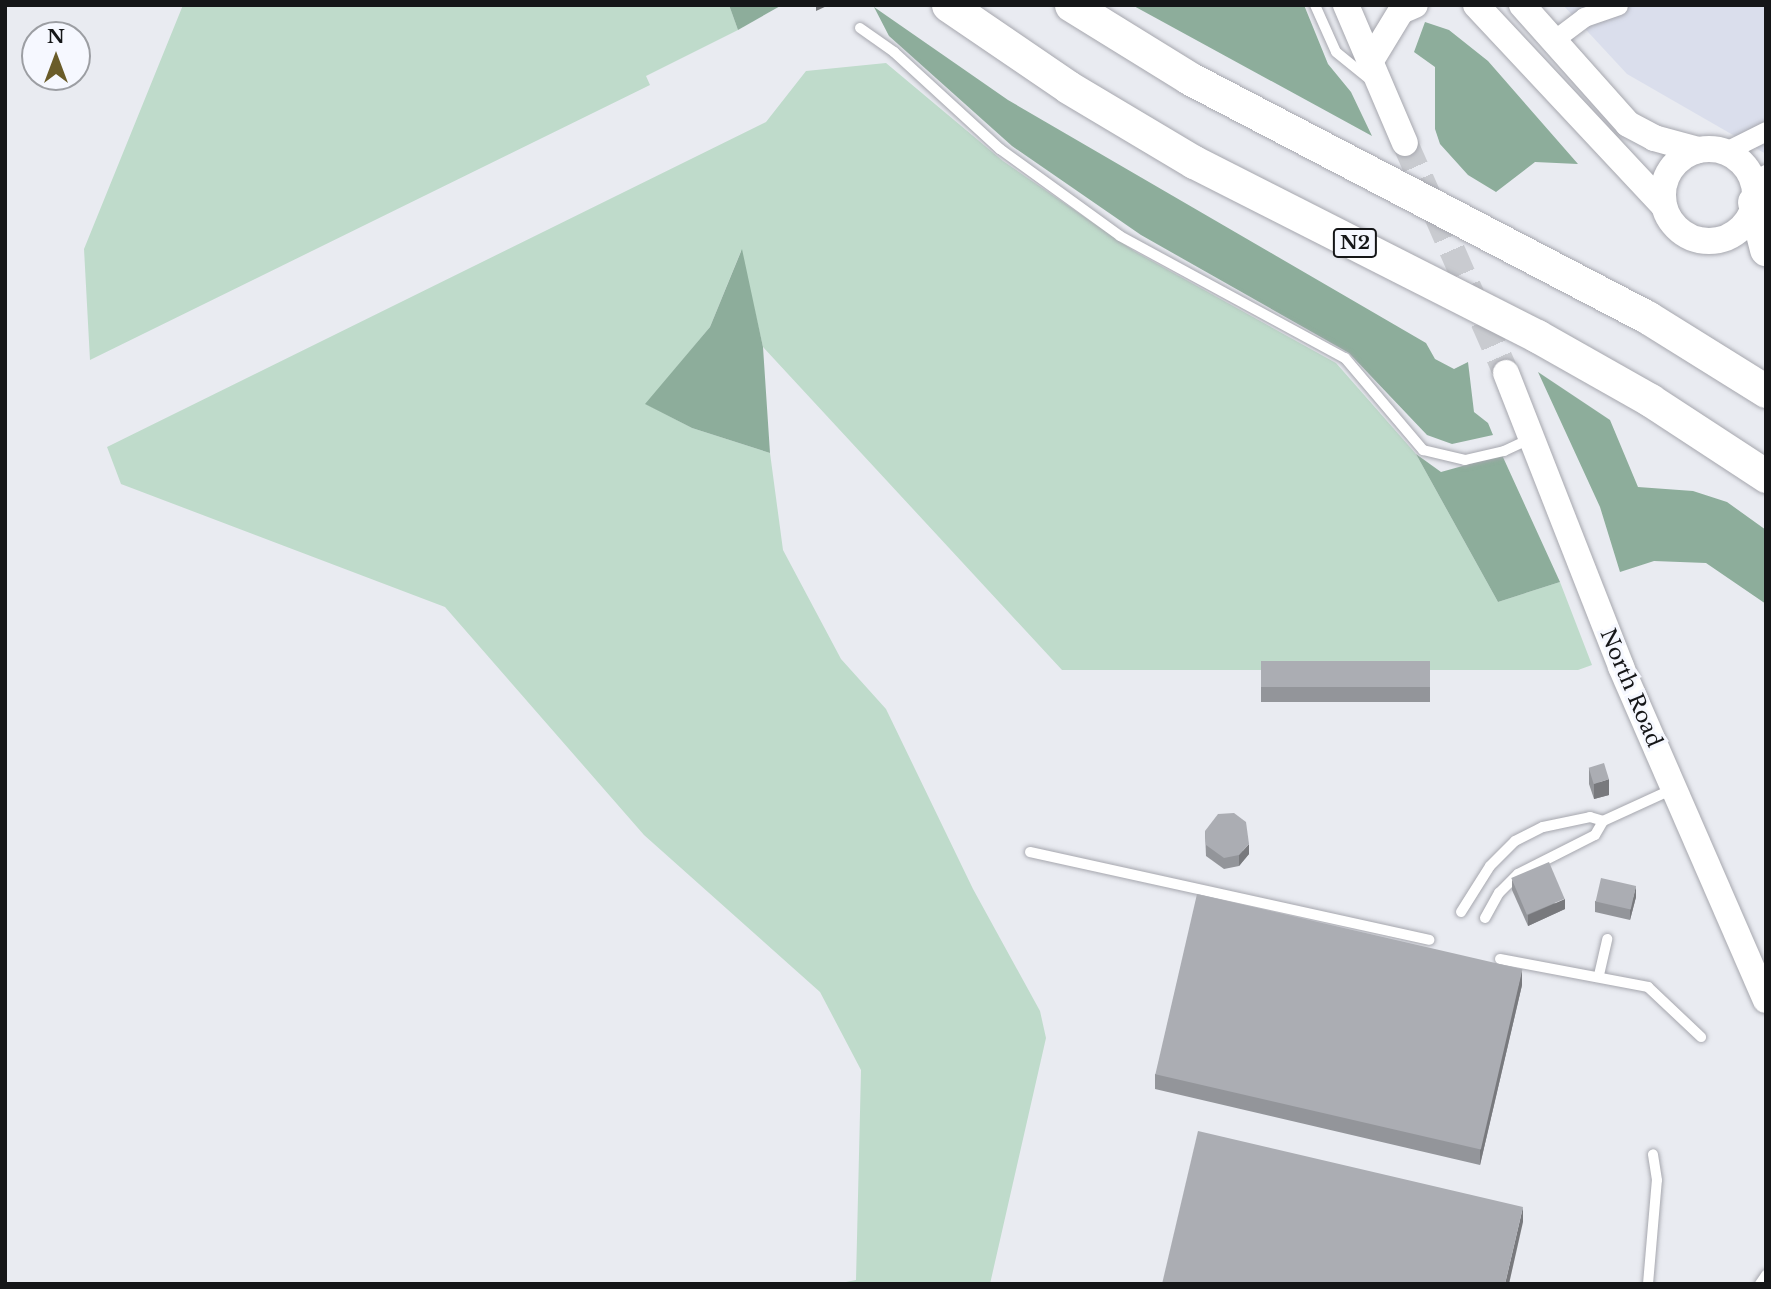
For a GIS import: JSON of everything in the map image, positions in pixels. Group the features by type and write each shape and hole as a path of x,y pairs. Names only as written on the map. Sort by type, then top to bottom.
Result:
{"highway":[{"name":"N2","path":"948,5 1068,87 1194,162 1537,336 1650,400 1766,476"},
{"path":"1071,5 1189,78 1647,317 1766,391"},
{"path":"1758,186 1766,249"}],"main road":[{"path":"1346,5 1405,143"},
{"path":"1370,62 1401,11 1415,5"},
{"path":"1460,5 1480,10 1664,206 1681,232 1710,241 1739,229 1758,186 1747,169 1724,152 1698,150 1654,138 1628,124 1522,5"},
{"path":"1664,206 1667,175 1674,163 1698,150"},
{"name":"North Road","path":"1506,373 1673,789 1766,1000"}],"street":[{"path":"1555,39 1584,17 1618,5"},
{"path":"1724,152 1766,131"}],"lane":[{"path":"1315,5 1336,52 1382,90"},
{"path":"860,28 894,52 1000,149 1120,236 1345,358 1423,450 1465,460 1504,452 1532,438"},
{"path":"1485,918 1499,893 1518,874 1595,835 1603,821 1673,789"},
{"path":"1461,912 1490,866 1515,841 1555,825 1590,817 1603,821"},
{"path":"1030,852 1429,940"},
{"path":"1599,975 1607,939"},
{"path":"1500,959 1599,975 1648,987 1701,1037"},
{"path":"1648,1284 1657,1180 1653,1154"},
{"path":"1760,1284 1766,1275"}],"shaded area":[{"path":"1563,5 1766,5 1766,154 1627,74"}],"green space":[{"path":"183,5 729,5 738,30 646,76 650,85 90,360 84,249"},
{"path":"729,5 782,5 738,30"},
{"path":"1132,5 1304,5 1328,64 1351,92 1372,136"},
{"path":"874,7 1008,100 1426,343 1435,359 1454,369 1468,362 1474,412 1488,423 1493,435 1452,444 1427,435 1349,353 1141,235 1012,146 889,36"},
{"path":"1425,22 1449,30 1488,61 1578,164 1535,162 1496,192 1468,175 1440,144 1435,129 1435,67 1414,52"},
{"path":"886,63 1003,161 1134,251 1336,363 1416,454 1498,602 1560,582 1592,665 1578,670 1062,670 763,347 741,251 710,327 646,404 692,428 770,453 783,550 841,659 886,709 973,889 1040,1011 1046,1038 990,1284 836,1284 856,1280 861,1070 820,992 644,835 445,607 121,484 107,447 766,122 806,71"},
{"path":"742,249 763,347 770,453 692,428 645,404 710,327"},
{"path":"1538,372 1610,420 1638,487 1693,491 1727,502 1766,530 1766,604 1706,563 1654,561 1620,572 1600,507"},
{"path":"1416,454 1441,472 1502,455 1560,582 1498,602"}],"building":[{"path":"1261,661 1430,661 1430,687 1261,687"},
{"path":"1604,763 1609,779 1594,784 1589,768"},
{"path":"1234,813 1246,822 1249,844 1239,855 1224,858 1206,845 1205,831 1218,814"},
{"path":"1549,862 1565,899 1527,915 1511,878"},
{"path":"1601,878 1636,886 1631,909 1596,901"},
{"path":"1197,894 1522,969 1481,1149 1155,1074"},
{"path":"1198,1131 1523,1207 1505,1284 1162,1284"}],"tunnel":[{"path":"1405,143 1506,373"}]}
